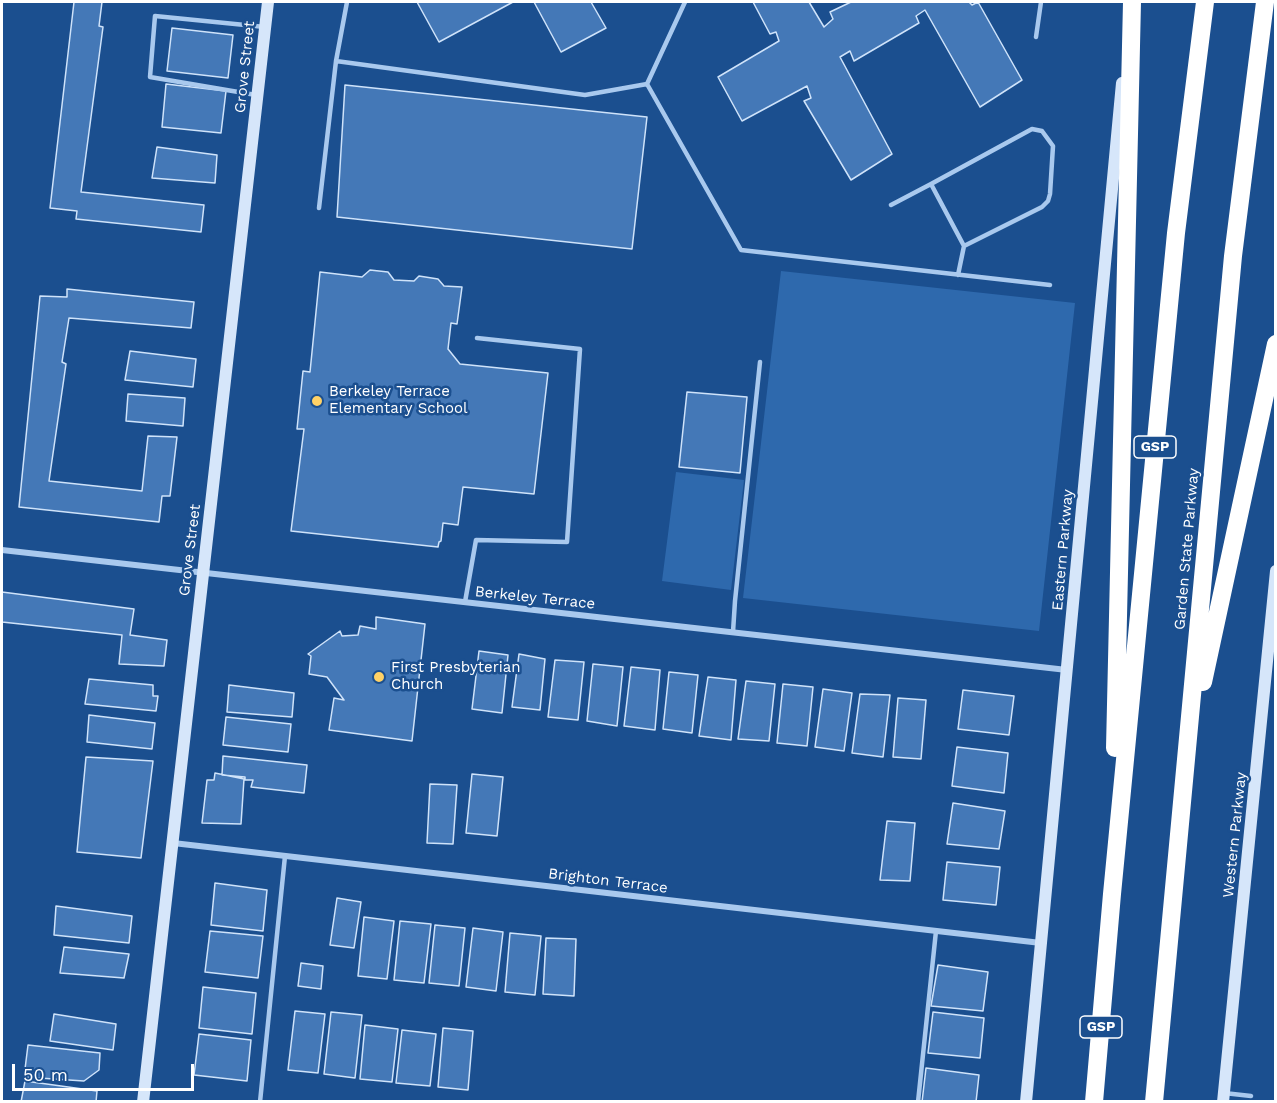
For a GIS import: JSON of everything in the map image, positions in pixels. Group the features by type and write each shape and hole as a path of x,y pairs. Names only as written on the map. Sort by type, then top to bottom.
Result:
{"highway":[{"path":"1112,894 1131,2"},
{"name":"GSP","path":"1094,1101 1176,233 1205,2"},
{"name":"Garden State Parkway","path":"1154,1101 1233,256 1265,2"},
{"path":"1185,763 1275,344"}],"main road":[{"name":"Grove Street","path":"143,1101 268,2"},
{"name":"Eastern Parkway","path":"1026,1101 1131,2"},
{"name":"Western Parkway","path":"1224,1097 1275,571"}],"street":[{"name":"Berkeley Terrace","path":"2,550 1066,670"},
{"name":"Brighton Terrace","path":"172,843 1041,943"}],"lane":[{"path":"319,208 336,61 347,2"},
{"path":"647,84 685,2"},
{"path":"1036,37 1041,2"},
{"path":"257,96 150,77 155,16 265,27"},
{"path":"336,61 585,95 647,84"},
{"path":"647,84 741,250 1050,285"},
{"path":"891,205 1032,129 1042,131 1053,146 1048,201 1042,207 964,246"},
{"path":"931,184 964,246 958,274"},
{"path":"465,602 476,540 567,542 580,349 477,338"},
{"path":"734,632 735,601 760,362"},
{"path":"260,1101 285,856"},
{"path":"918,1101 936,931"},
{"path":"1224,1097 1251,1096"}],"shaded area":[{"path":"781,271 1075,303 1039,631 743,598"},
{"path":"676,472 744,480 731,590 662,581"}],"building":[{"path":"74,2 102,2 99,26 103,27 81,192 204,205 201,232 76,219 77,211 50,208"},
{"path":"417,2 513,2 439,42"},
{"path":"534,2 591,2 606,28 561,52"},
{"path":"753,2 809,2 824,27 833,19 830,12 851,2 969,2 972,5 978,2 1022,80 980,107 925,10 916,16 919,23 854,61 850,51 840,57 892,154 851,180 804,101 811,98 807,86 742,121 718,77 779,41 776,32 770,34"},
{"path":"172,28 233,35 228,78 167,71"},
{"path":"166,84 226,91 221,133 162,127"},
{"path":"345,85 647,117 632,249 337,217"},
{"path":"157,147 217,155 215,183 152,178"},
{"path":"370,270 388,272 394,280 414,281 419,276 438,279 444,286 462,287 457,324 451,323 448,349 460,364 548,373 534,494 463,487 458,525 443,523 438,547 291,531 304,429 297,429 303,371 310,372 320,272 362,277"},
{"path":"67,289 194,302 191,328 69,318 62,362 66,364 49,481 142,491 148,436 177,437 170,496 162,496 159,522 19,507 40,296 67,297"},
{"path":"130,351 196,359 193,387 125,380"},
{"path":"687,392 747,397 740,473 679,467"},
{"path":"128,394 185,398 183,426 126,421"},
{"path":"2,592 134,609 130,635 167,640 164,666 119,664 122,635 2,622"},
{"path":"376,617 425,624 412,741 329,730 334,698 344,700 327,677 309,674 311,656 308,654 340,631 342,636 358,635 360,626 376,629"},
{"path":"479,651 508,655 502,713 472,709"},
{"path":"519,654 545,659 540,710 512,707"},
{"path":"555,660 584,662 578,720 548,717"},
{"path":"593,664 623,667 617,726 587,721"},
{"path":"631,667 660,670 655,730 624,726"},
{"path":"669,672 698,675 692,733 663,729"},
{"path":"708,677 736,680 731,740 699,736"},
{"path":"89,679 153,685 153,696 158,696 156,711 85,704"},
{"path":"746,681 775,684 769,741 738,739"},
{"path":"783,684 813,687 807,746 777,743"},
{"path":"229,685 294,693 292,717 227,712"},
{"path":"823,689 852,693 844,751 815,747"},
{"path":"963,690 1014,696 1009,735 958,729"},
{"path":"860,694 890,695 883,757 852,753"},
{"path":"898,698 926,700 921,759 893,757"},
{"path":"89,715 155,723 152,749 87,742"},
{"path":"226,717 291,724 288,752 223,745"},
{"path":"957,747 1008,753 1004,793 952,786"},
{"path":"223,756 307,765 304,793 251,787 253,780 222,775"},
{"path":"86,757 153,761 141,858 77,852"},
{"path":"215,773 244,779 241,824 202,823 207,780 214,780"},
{"path":"472,774 503,777 497,836 466,833"},
{"path":"430,784 457,785 453,844 427,843"},
{"path":"953,803 1005,811 999,849 947,844"},
{"path":"887,821 915,823 910,881 880,880"},
{"path":"947,862 1000,867 996,905 943,900"},
{"path":"215,883 267,890 263,931 211,925"},
{"path":"337,898 361,902 354,948 330,945"},
{"path":"56,906 132,916 129,943 54,935"},
{"path":"364,917 394,921 387,979 358,976"},
{"path":"400,921 431,924 424,983 394,980"},
{"path":"435,925 465,928 459,986 429,983"},
{"path":"473,928 503,932 496,991 466,987"},
{"path":"210,931 263,936 258,978 205,972"},
{"path":"510,933 541,936 535,995 505,992"},
{"path":"546,938 576,939 574,996 543,994"},
{"path":"64,947 129,954 124,978 60,973"},
{"path":"301,963 323,966 321,989 298,986"},
{"path":"938,965 988,972 983,1011 931,1006"},
{"path":"203,987 256,993 252,1034 199,1028"},
{"path":"295,1011 325,1014 318,1073 288,1070"},
{"path":"331,1012 362,1015 355,1078 324,1074"},
{"path":"933,1012 984,1018 980,1058 928,1053"},
{"path":"54,1014 116,1024 113,1050 50,1041"},
{"path":"365,1025 398,1029 392,1082 360,1079"},
{"path":"443,1028 473,1031 468,1090 438,1087"},
{"path":"402,1030 436,1034 430,1086 396,1083"},
{"path":"199,1034 251,1040 247,1081 194,1075"},
{"path":"28,1045 100,1053 99,1070 84,1081 24,1077"},
{"path":"926,1068 979,1075 976,1102 922,1102"},
{"path":"25,1081 97,1091 96,1102 21,1102"}],"place":[{"name":"Berkeley Terrace Elementary School","path":"317,401"},
{"name":"First Presbyterian Church","path":"379,677"}]}
